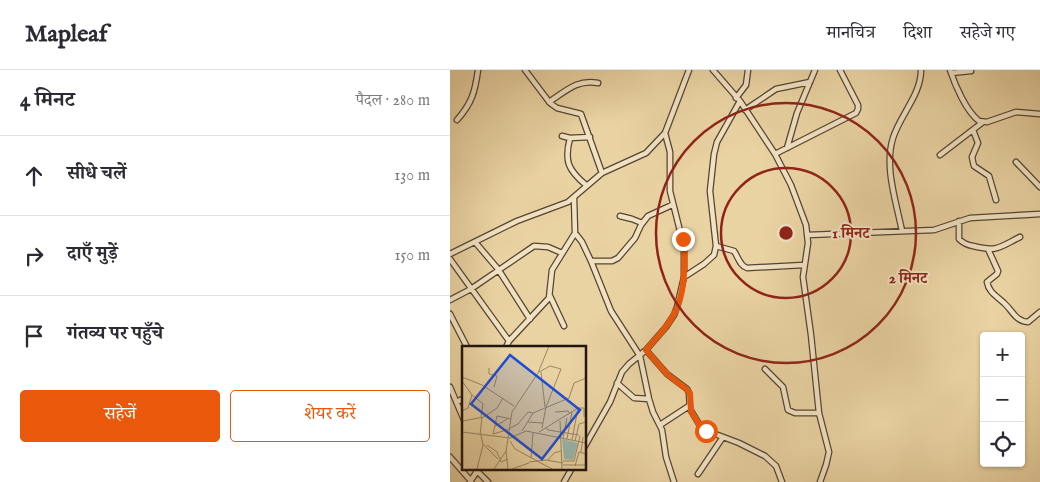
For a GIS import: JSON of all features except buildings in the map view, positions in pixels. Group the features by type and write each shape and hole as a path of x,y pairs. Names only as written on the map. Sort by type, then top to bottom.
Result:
{"street":[{"path":"457,120 471,101 476,86 478,70"},
{"path":"525,70 549,102 557,108 581,114 602,173"},
{"path":"450,254 517,221 574,198 586,185 602,173 646,153 665,133 688,70"},
{"path":"713,70 738,100 775,154 792,185 808,235 803,277 818,413 828,452 826,466 820,482"},
{"path":"684,277 714,255 716,246 710,191 714,154 717,142 746,85 748,70"},
{"path":"787,148 797,113 815,70"},
{"path":"775,154 856,113 858,105 840,70"},
{"path":"902,230 889,154 896,127 920,84 921,70"},
{"path":"971,71 950,72 973,115 983,122"},
{"path":"549,102 579,83 588,81 598,83"},
{"path":"745,110 776,89 810,82"},
{"path":"940,155 983,122 1016,112 1040,114"},
{"path":"973,130 978,143 972,157 972,162 974,166 989,176 996,200"},
{"path":"586,444 610,402 625,368 646,350 674,315 684,277 683,239 672,205 669,184 670,152 665,133"},
{"path":"562,136 570,138 590,137"},
{"path":"570,138 566,152 567,160 573,172 586,185"},
{"path":"1016,162 1040,186"},
{"path":"506,346 509,341 548,301 550,296 550,274 575,233 574,198"},
{"path":"591,261 618,258 634,238 642,223 652,214 672,205"},
{"path":"808,235 934,230 970,218 1040,214"},
{"path":"620,216 642,223"},
{"path":"959,221 958,236 960,242 967,245 988,250 998,248 1020,237"},
{"path":"575,233 582,242 591,261 611,311 640,356 649,399 660,425 668,465 674,482"},
{"path":"475,242 498,269 530,320"},
{"path":"450,300 471,289 534,246 548,247 562,253"},
{"path":"716,246 734,251 743,267 747,268 804,265"},
{"path":"988,250 998,271 987,282 993,295 1003,302 1016,318 1021,321 1028,322 1040,312"},
{"path":"450,259 509,341"},
{"path":"550,296 564,326"},
{"path":"450,314 466,346"},
{"path":"646,350 667,374 690,393 689,406 702,429 739,443 765,456 776,466 782,482"},
{"path":"765,369 783,387 787,408 791,412 818,413"},
{"path":"617,383 634,398 649,399"},
{"path":"450,388 462,415"},
{"path":"457,402 462,399"},
{"path":"660,425 689,406"},
{"path":"586,434 590,438"},
{"path":"698,474 722,437"},
{"path":"450,457 471,481 478,470 488,482"},
{"path":"564,482 571,470"}],"route":[{"path":"683,239 684,277 677,307 666,327 646,350 667,374 690,393 689,406 691,411 702,429 706,431"}]}
